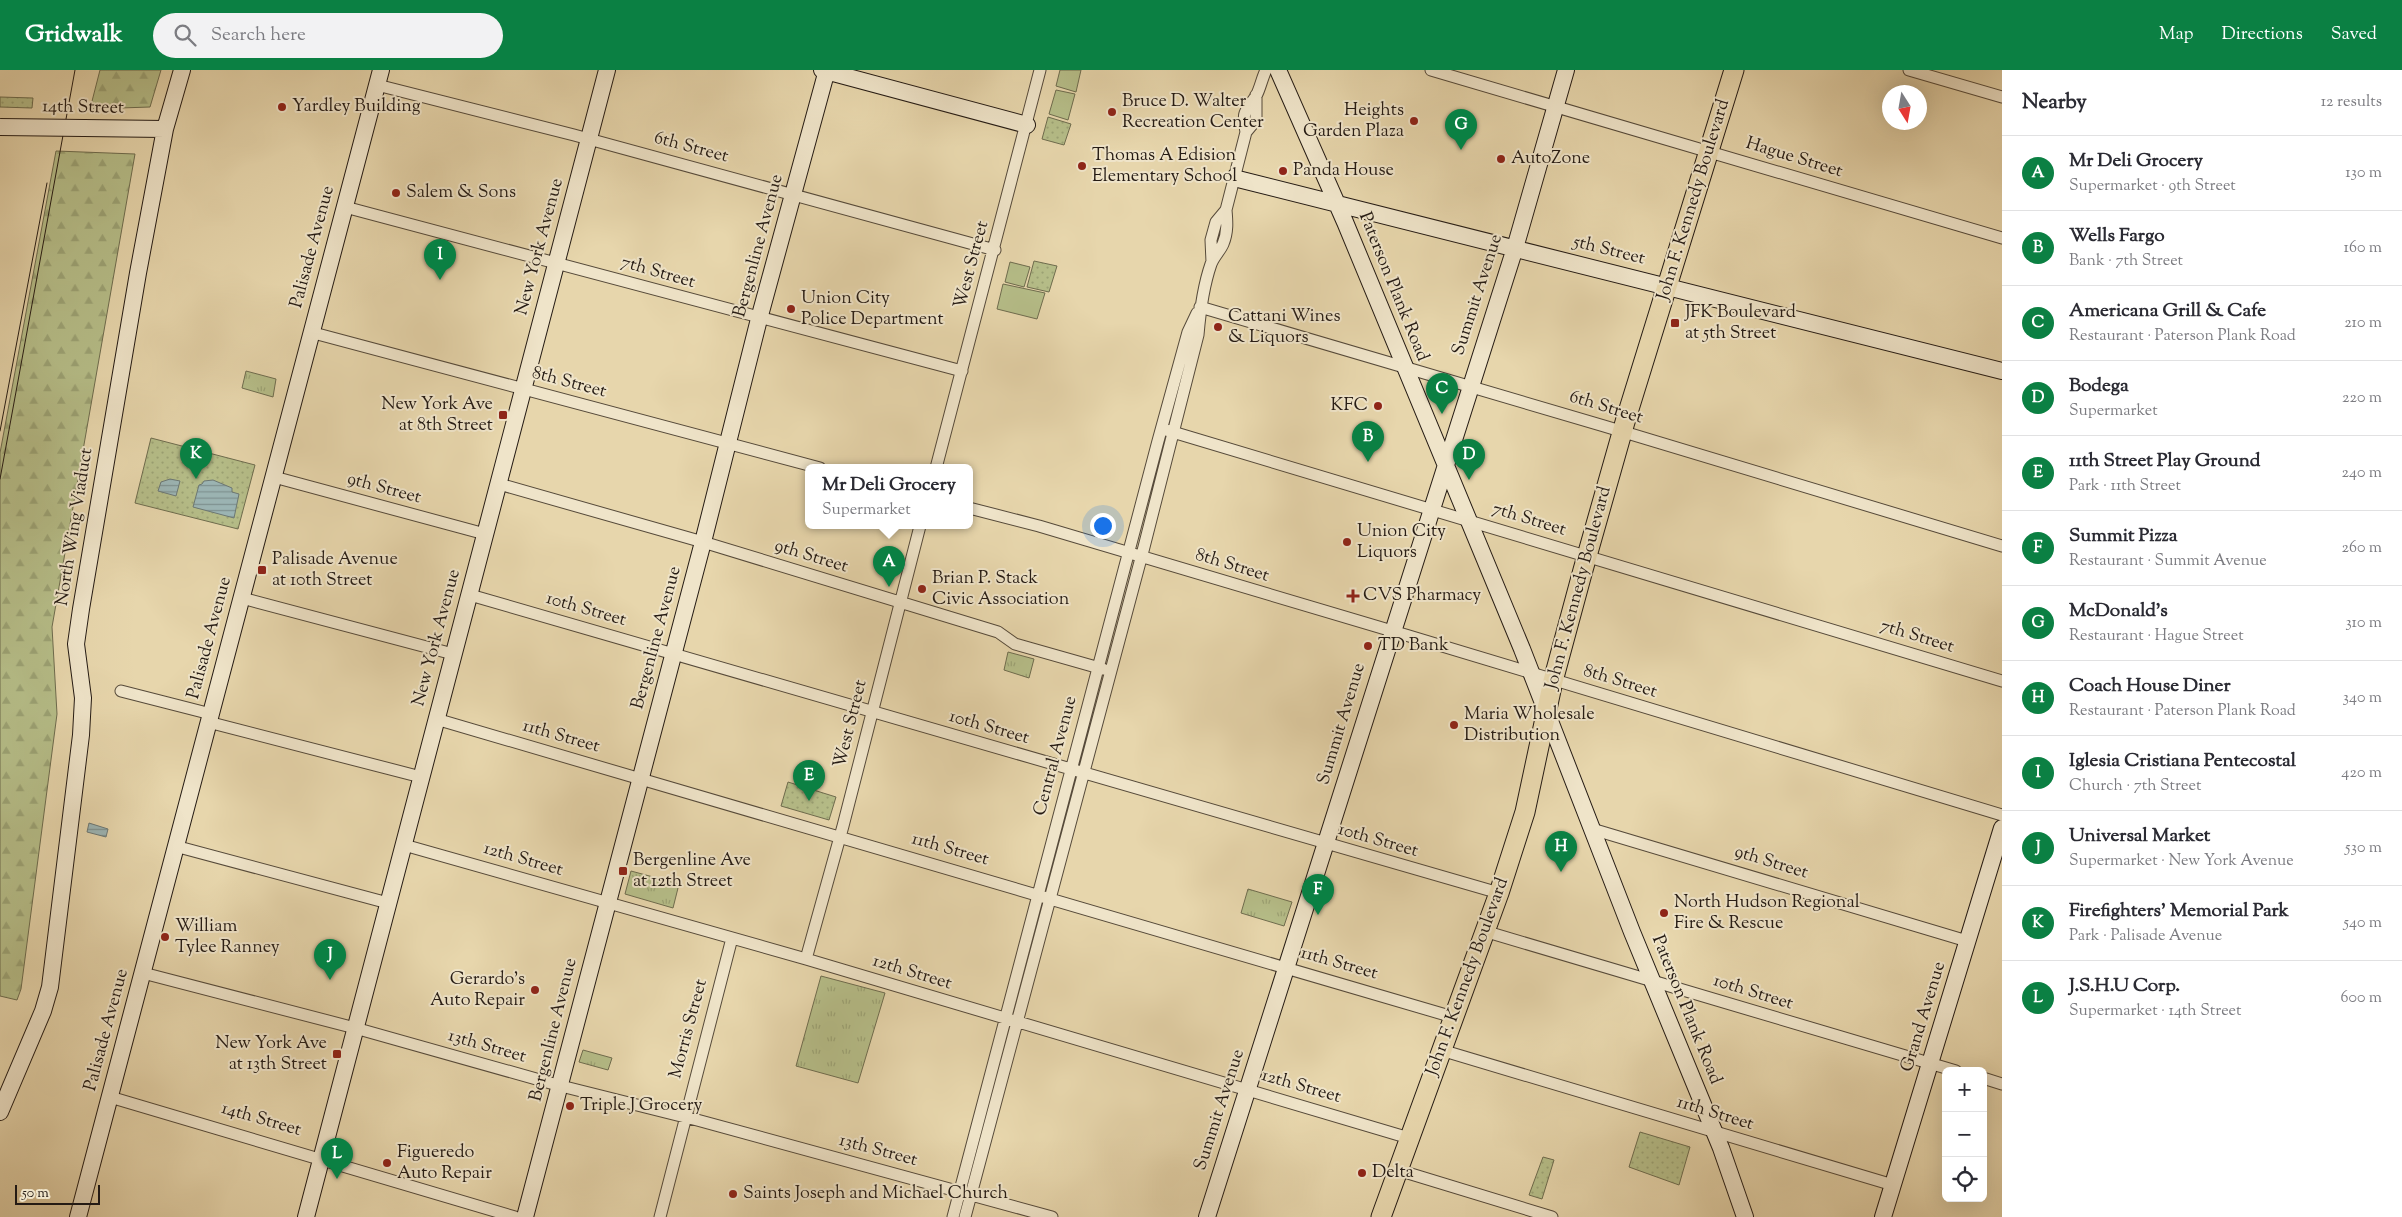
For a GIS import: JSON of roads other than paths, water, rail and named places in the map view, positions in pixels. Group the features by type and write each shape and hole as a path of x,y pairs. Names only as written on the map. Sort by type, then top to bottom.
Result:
{"main road":[{"name":"North Wing Viaduct","path":"0,1112 50,987 81,735 83,698 76,644 81,609 138,272 165,129 182,70"},
{"name":"New York Avenue","path":"306,1217 608,70"},
{"path":"825,70 1027,125"},
{"name":"Bergenline Avenue","path":"525,1217 674,654 759,319 794,195 825,70"},
{"name":"Paterson Plank Road","path":"1278,70 1337,203 1532,675 1746,1217"},
{"name":"Summit Avenue","path":"1207,1217 1515,248 1566,70"},
{"name":"John F. Kennedy Boulevard","path":"1380,1217 1454,1017 1525,812 1553,680 1587,556 1623,431 1734,70"},
{"name":"Palisade Avenue","path":"79,1217 209,718 274,478 310,332 379,77"},
{"name":"14th Street","path":"0,127 165,129"},
{"name":"5th Street","path":"1234,178 2002,371"},
{"name":"Grand Avenue","path":"1883,1217 2002,828"}],"street":[{"name":"West Street","path":"937,464 995,250 1040,70"},
{"name":"Central Avenue","path":"953,1217 965,1194 1012,1021 1050,897 1084,774 1109,671 1141,557 1188,332 1200,307 1212,262 1211,240 1216,222 1226,210 1246,132 1245,108 1256,95 1266,70"},
{"name":"Hague Street","path":"1430,70 2002,238"},
{"path":"1909,70 2002,97"},
{"name":"6th Street","path":"379,77 590,139 995,250"},
{"name":"7th Street","path":"344,207 759,319 962,371"},
{"name":"6th Street","path":"1200,307 1623,431 2002,546"},
{"name":"8th Street","path":"310,332 805,464"},
{"name":"Central Avenue","path":"1012,1021 1038,894 1097,667 1128,553 1167,430"},
{"name":"7th Street","path":"1167,430 2002,681"},
{"name":"9th Street","path":"274,478 485,534"},
{"name":"9th Street","path":"499,484 703,542 998,632 1015,644 1109,671"},
{"name":"8th Street","path":"973,509 1128,553 2002,815"},
{"name":"West Street","path":"806,959 840,837 919,529"},
{"name":"10th Street","path":"470,595 1498,893"},
{"path":"242,598 453,654"},
{"path":"122,691 209,718 421,777"},
{"name":"11th Street","path":"436,719 1050,897 1454,1017"},
{"name":"9th Street","path":"1592,829 1967,940"},
{"name":"12th Street","path":"404,845 806,959 1409,1138"},
{"path":"176,846 388,903"},
{"name":"10th Street","path":"1484,932 1942,1067"},
{"name":"Morris Street","path":"660,1217 684,1117 732,938"},
{"name":"13th Street","path":"143,973 356,1028 561,1086 684,1117 1052,1217"},
{"name":"11th Street","path":"1441,1050 1893,1185"},
{"path":"1987,1079 2002,1084"},
{"name":"14th Street","path":"110,1097 514,1217"},
{"path":"1398,1170 1552,1217"},
{"name":"Central Avenue","path":"965,1194 965,1217"}],"water":[{"path":"170,479 180,481 176,496 158,491 161,482"},
{"path":"213,480 232,488 232,492 239,494 234,518 193,507 199,485 204,481"},
{"path":"89,823 108,829 106,837 87,832"}],"tram line":[{"path":"0,479 75,70"},
{"path":"0,431 47,183"}],"place":[{"name":"Yardley Building","path":"282,107"},
{"name":"Bruce D. Walter Recreation Center","path":"1112,112"},
{"name":"Heights Garden Plaza","path":"1414,121"},
{"name":"McDonald's","path":"1461,150"},
{"name":"AutoZone","path":"1501,159"},
{"name":"Thomas A Edision Elementary School","path":"1082,166"},
{"name":"Panda House","path":"1283,171"},
{"name":"Salem & Sons","path":"396,193"},
{"name":"Iglesia Cristiana Pentecostal","path":"440,280"},
{"name":"Union City Police Department","path":"791,309"},
{"name":"JFK Boulevard at 5th Street","path":"1675,323"},
{"name":"Cattani Wines & Liquors","path":"1218,327"},
{"name":"KFC","path":"1378,406"},
{"name":"Americana Grill & Cafe","path":"1442,414"},
{"name":"New York Ave at 8th Street","path":"503,415"},
{"name":"Wells Fargo","path":"1368,462"},
{"name":"Firefighters' Memorial Park","path":"196,479"},
{"name":"Bodega","path":"1469,480"},
{"name":"Union City Liquors","path":"1347,542"},
{"name":"Palisade Avenue at 10th Street","path":"262,570"},
{"name":"Mr Deli Grocery","path":"889,587"},
{"name":"Brian P. Stack Civic Association","path":"922,589"},
{"name":"CVS Pharmacy","path":"1353,596"},
{"name":"TD Bank","path":"1368,646"},
{"name":"Maria Wholesale Distribution","path":"1454,725"},
{"name":"11th Street Play Ground","path":"809,801"},
{"name":"Bergenline Ave at 12th Street","path":"623,871"},
{"name":"Coach House Diner","path":"1561,872"},
{"name":"North Hudson Regional Fire & Rescue","path":"1664,913"},
{"name":"Summit Pizza","path":"1318,915"},
{"name":"William Tylee Ranney","path":"165,937"},
{"name":"Universal Market","path":"330,980"},
{"name":"Gerardo's Auto Repair","path":"535,990"},
{"name":"New York Ave at 13th Street","path":"337,1054"},
{"name":"Triple J Grocery","path":"570,1106"},
{"name":"Figueredo Auto Repair","path":"387,1163"},
{"name":"Delta","path":"1362,1173"},
{"name":"J.S.H.U Corp.","path":"337,1179"},
{"name":"Saints Joseph and Michael Church","path":"733,1194"}]}
